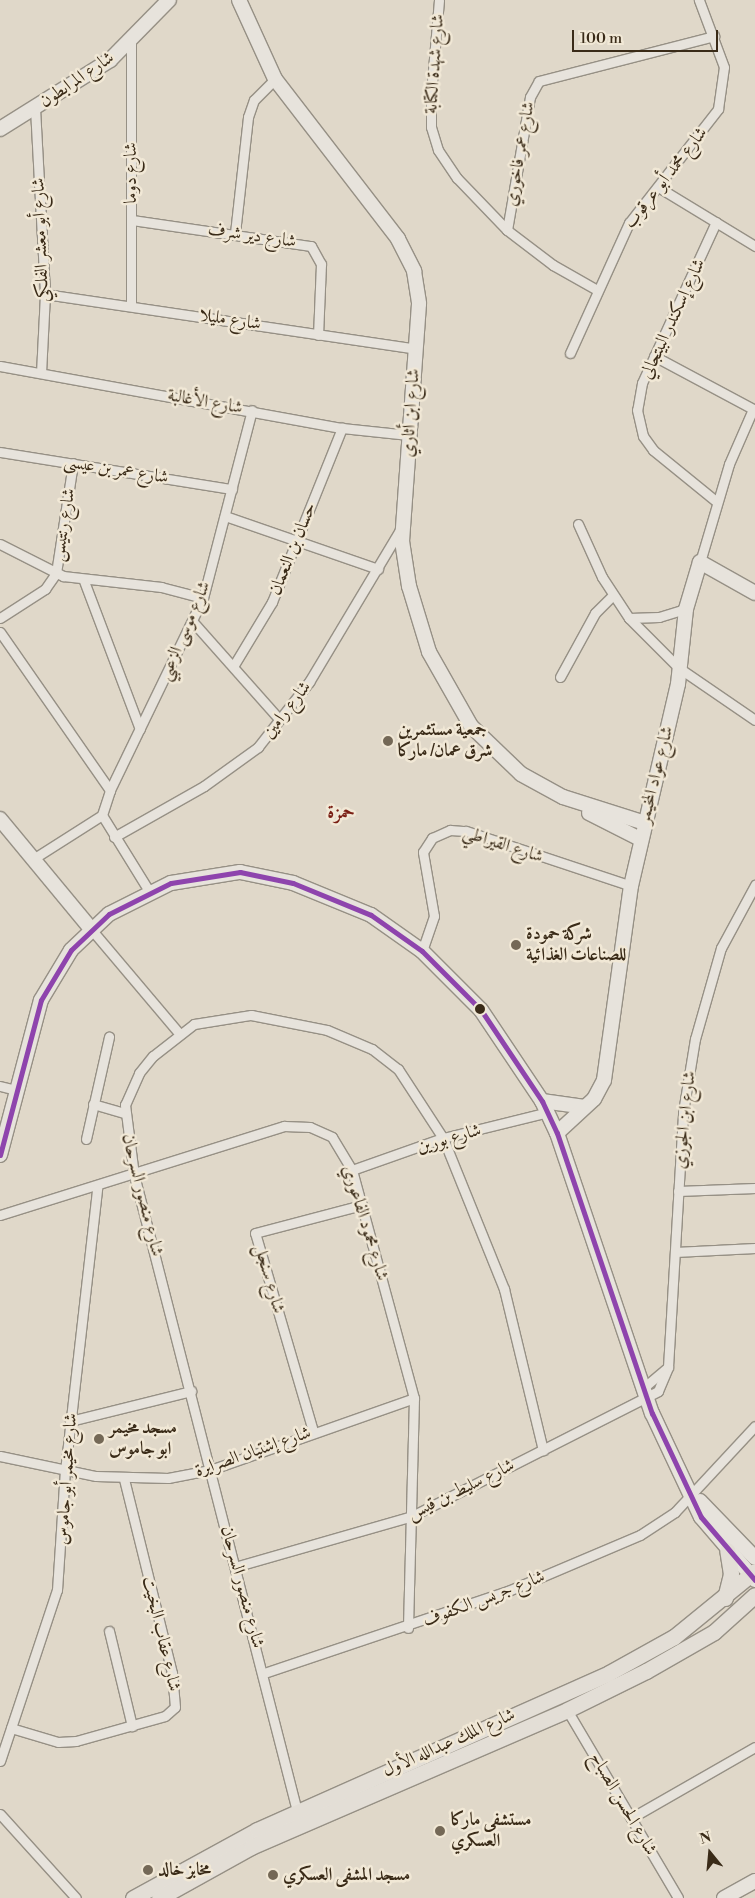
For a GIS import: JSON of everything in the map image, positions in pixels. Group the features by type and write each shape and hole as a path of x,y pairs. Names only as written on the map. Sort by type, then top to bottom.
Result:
{"main road":[{"path":"725,1598 731,1574 726,1550"},
{"name":"شارع الملك عبدالله الأول","path":"133,1898 609,1673 674,1637 754,1576"},
{"name":"شارع الملك عبدالله الأول","path":"159,1898 299,1818 568,1710 714,1632 750,1607 755,1594"}],"street":[{"name":"شارع المرابطون","path":"0,130 110,60 131,41 169,0"},
{"name":"شارع شهدة الكتابة","path":"440,0 431,128 450,169 507,230"},
{"name":"شارع محمد أبو عرقوب","path":"570,353 625,230 718,109 724,68 714,36 699,0"},
{"name":"شارع ابن أثاري","path":"242,1 275,78 409,258 419,304 401,527 413,602 429,652 460,711 496,752 521,774 640,839"},
{"name":"شارع عمر فاخوري","path":"507,230 530,97 539,81 714,36"},
{"name":"شارع دوما","path":"131,41 131,304"},
{"path":"235,233 248,117 254,100 275,78"},
{"name":"شارع أبو معشر الفلكي","path":"35,108 45,294 40,373"},
{"path":"658,187 755,246"},
{"name":"شارع دير شرف","path":"132,220 306,244 316,250 321,264 318,335"},
{"name":"شارع إسكندر البيتجالي","path":"716,222 654,356 638,410 643,436 667,462 717,502"},
{"path":"507,230 559,269 597,290"},
{"name":"شارع مليلا","path":"45,294 131,304 416,349"},
{"path":"654,356 754,410"},
{"name":"شارع الأغالبة","path":"0,366 252,410 342,428 409,435"},
{"name":"شارع موسى الزعبي","path":"102,815 110,790 194,622 204,598 252,410"},
{"name":"شارع عواد المخيمر","path":"557,1133 586,1107 604,1080 631,886 679,668 686,608 717,502 754,410"},
{"name":"حسان بن النعمان","path":"234,665 261,625 342,428"},
{"name":"شارع عمر بن عيسى","path":"0,452 232,489"},
{"name":"شارع رنتيس","path":"0,618 45,589 56,573 73,463"},
{"path":"225,516 378,569"},
{"path":"578,524 613,595 629,618 679,668 755,720"},
{"name":"شارع رامين","path":"114,837 236,764 258,747 309,682 378,569 401,527"},
{"path":"0,544 56,573 84,581 161,587 204,598"},
{"path":"700,562 755,593"},
{"path":"84,581 140,729"},
{"path":"560,677 595,613 613,595"},
{"path":"629,618 659,617 686,608"},
{"path":"194,622 234,665 279,719"},
{"path":"0,632 110,790"},
{"name":"شارع ابن أثاري","path":"563,797 645,824"},
{"path":"33,859 102,815 114,837 150,891"},
{"path":"0,819 179,1033"},
{"name":"شارع القيراطي","path":"422,951 434,916 423,852 432,838 450,830 466,831 631,886"},
{"path":"0,1155 40,1000 58,968 91,929 150,891 202,875 267,876 360,910 422,951 489,1020 545,1107 557,1133 644,1394 690,1493 726,1550 754,1576"},
{"name":"شارع ابن الجوزي","path":"644,1394 668,1367 683,1112 695,1039 721,948 755,885"},
{"name":"شارع منصور السرحان","path":"299,1818 238,1566 210,1470 191,1390 134,1175 124,1113 139,1073 179,1033 200,1022 237,1015 265,1016 327,1030 372,1050 398,1069 443,1138 504,1289 543,1450"},
{"path":"86,1139 109,1037"},
{"path":"0,1086 16,1090"},
{"path":"93,1104 124,1113"},
{"path":"545,1107 586,1107"},
{"name":"شارع بورين","path":"352,1170 443,1138 545,1107"},
{"name":"شارع محمود الفاعوري","path":"0,1215 97,1188 298,1125 332,1137 352,1170 414,1398 408,1628"},
{"name":"شارع مخيمر أبو جاموس","path":"0,1761 58,1590 65,1471 97,1188"},
{"path":"678,1191 755,1188"},
{"name":"شارع سنجل","path":"313,1431 256,1233 362,1205"},
{"path":"676,1252 755,1248"},
{"path":"70,1421 191,1390"},
{"name":"شارع سليط بن قيس","path":"238,1566 412,1516 543,1450 644,1394"},
{"name":"شارع إشتيان الصرايرة","path":"0,1456 65,1471 124,1479 168,1478 210,1470 313,1431 414,1398"},
{"name":"شارع جريس الكفوف","path":"264,1673 408,1628 640,1535 663,1522 755,1426"},
{"name":"شارع عقاب البخيت","path":"11,1728 67,1742 132,1726 172,1712 177,1699 124,1479"},
{"path":"690,1493 755,1558"},
{"path":"109,1631 132,1726"},
{"name":"شارع الحسن الصباح","path":"568,1710 678,1898"},
{"path":"631,1818 755,1747"},
{"path":"0,1814 76,1898"},
{"path":"724,1898 755,1882"}],"transit line":[{"path":"0,1155 41,1000 71,950 109,914 171,883 240,872 293,883 371,915 422,951 481,1010 542,1101 557,1133 652,1413 701,1517 755,1580"}],"place":[{"name":"جمعية مستثمرين شرق عمان/ ماركا","path":"388,741"},
{"name":"شركة حمودة للصناعات الغذائية","path":"516,945"},
{"name":"مسجد مخيمر ابو جاموس","path":"99,1439"},
{"name":"مستشفى ماركا العسكري","path":"440,1831"},
{"name":"مخابز خالد","path":"148,1870"},
{"name":"مسجد المشفى العسكري","path":"273,1875"}],"district":[{"name":"حمزة","path":"341,813"}]}
